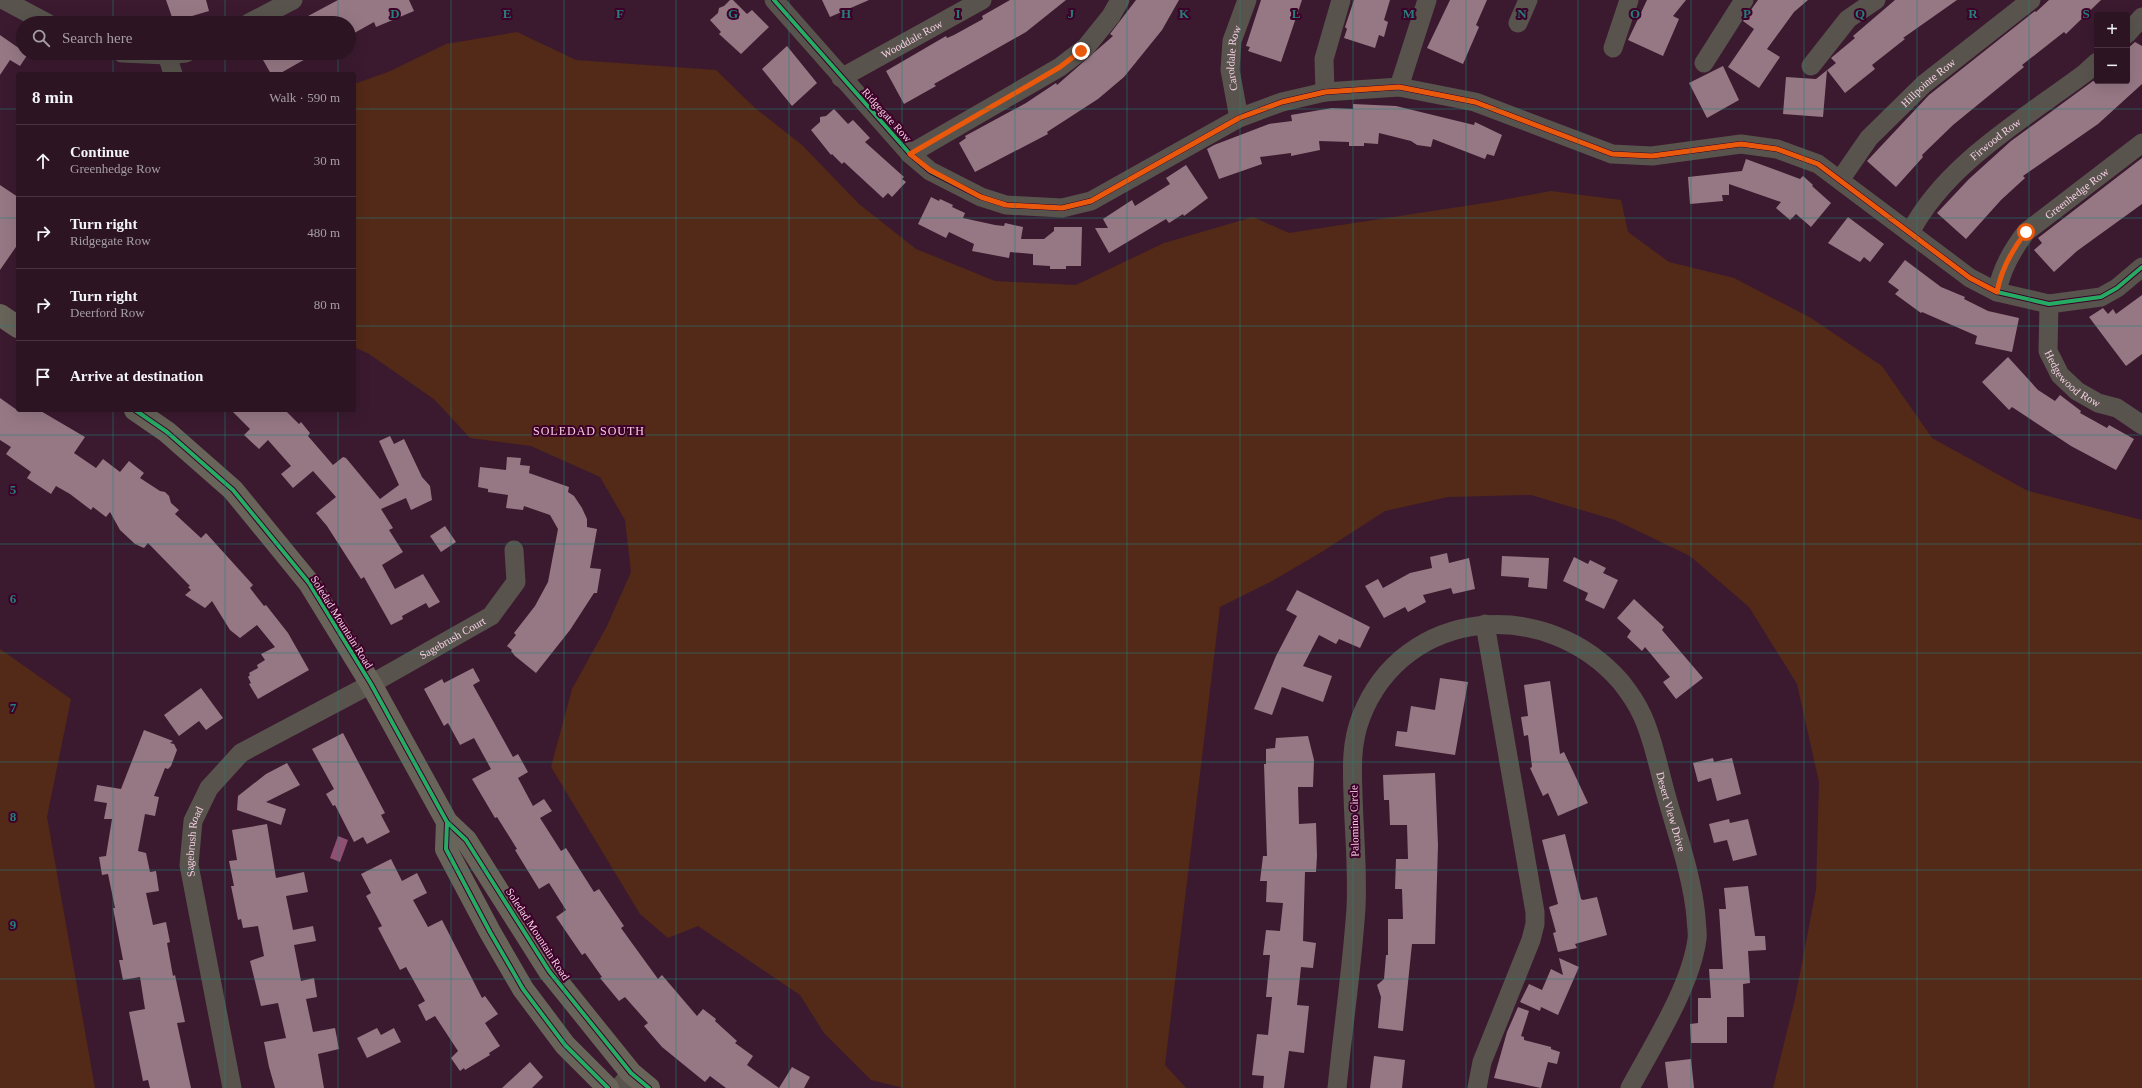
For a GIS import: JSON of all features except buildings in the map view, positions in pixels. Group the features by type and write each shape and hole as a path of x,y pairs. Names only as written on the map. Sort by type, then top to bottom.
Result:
{"main road":[{"path":"0,315 16,326"},
{"name":"Soledad Mountain Road","path":"138,412 167,432 233,490 309,583 370,684 447,822 466,840 549,971 625,1081 649,1088"},
{"path":"447,822 446,849 483,920 524,989 565,1045 608,1088"}],"street":[{"path":"4,0 34,16"},
{"path":"262,16 293,0"},
{"name":"Ridgegate Row","path":"774,0 841,78 910,154 930,170 981,197 1006,205 1062,208 1091,201 1239,118 1282,102 1325,92 1399,87 1475,102 1612,154 1652,156 1741,144 1777,149 1818,164 1970,278 1997,292 2049,304 2101,297 2117,288 2142,267"},
{"name":"Wooddale Row","path":"841,78 982,0"},
{"path":"910,154 1060,67 1086,47 1111,16 1120,0"},
{"name":"Caroldale Row","path":"1239,118 1230,70 1232,41 1247,0"},
{"path":"1325,92 1324,59 1341,0"},
{"path":"1399,87 1427,0"},
{"path":"1518,23 1528,0"},
{"path":"1612,48 1629,0"},
{"path":"1704,63 1744,0"},
{"path":"1811,66 1848,19 1876,0"},
{"name":"Hillpointe Row","path":"1840,180 1869,138 1924,84 2031,0"},
{"path":"2130,31 2142,18"},
{"path":"173,72 175,60"},
{"name":"Firwood Row","path":"1910,233 1918,217 1964,163 2094,65"},
{"name":"Greenhedge Row","path":"1997,292 2000,278 2016,244 2026,232 2142,143"},
{"name":"Hedgewood Row","path":"2049,304 2048,351 2060,375 2077,391 2098,403 2118,408 2142,425"},
{"name":"Sagebrush Court","path":"370,684 491,616 516,582 514,550"},
{"path":"1477,1088 1482,1062 1531,940 1535,924 1533,904 1485,624"},
{"name":"Palomino Circle","path":"1337,1088 1356,906 1352,753 1360,718 1378,686 1389,672 1412,652 1432,639 1449,632 1485,624"},
{"name":"Desert View Drive","path":"1485,624 1523,626 1542,631 1577,646 1593,656 1617,678 1643,716 1694,896 1698,938 1688,977 1630,1088"},
{"name":"Sagebrush Road","path":"232,1088 190,865 193,821 209,788 241,753 370,684"}],"shaded area":[{"path":"517,32 576,60 716,70 755,108 802,145 859,204 916,249 995,281 1076,285 1164,243 1253,217 1289,233 1491,202 1551,191 1621,200 1628,232 1669,262 1734,278 1811,318 1882,366 1932,438 2028,491 2142,520 2142,1088 1773,1088 1795,999 1816,890 1819,782 1797,684 1749,607 1690,556 1615,520 1531,495 1448,497 1385,511 1320,553 1272,581 1220,607 1165,1065 1186,1088 903,1088 871,1080 824,1033 800,995 698,926 668,938 640,914 551,767 572,689 607,626 631,572 625,520 600,477 531,446 470,438 435,400 369,354 356,348 356,83 388,72 446,44"},
{"path":"0,649 71,699 47,817 95,1088 0,1088"},
{"path":"338,836 348,840 340,862 330,858"}],"cycle path":[{"path":"774,0 910,154 930,171 981,197 1006,205 1062,208 1091,201 1239,118 1282,102 1325,92 1399,87 1475,102 1612,154 1652,156 1741,144 1777,149 1818,164 1970,278 1997,292 2049,304 2101,297 2117,288 2142,267"},
{"path":"138,412 167,432 233,490 309,583 371,684 447,822 466,840 549,971 631,1073 649,1088"},
{"path":"447,822 446,849 490,932 523,989 565,1045 608,1088"}],"district":[{"name":"SOLEDAD SOUTH","path":"589,431"}],"route":[{"path":"1081,51 1060,67 910,154 930,170 981,197 1006,205 1062,208 1091,201 1239,118 1282,102 1325,92 1399,87 1475,102 1612,154 1652,156 1741,144 1777,149 1818,164 1970,278 1997,292 2000,278 2016,244 2026,232"}]}
